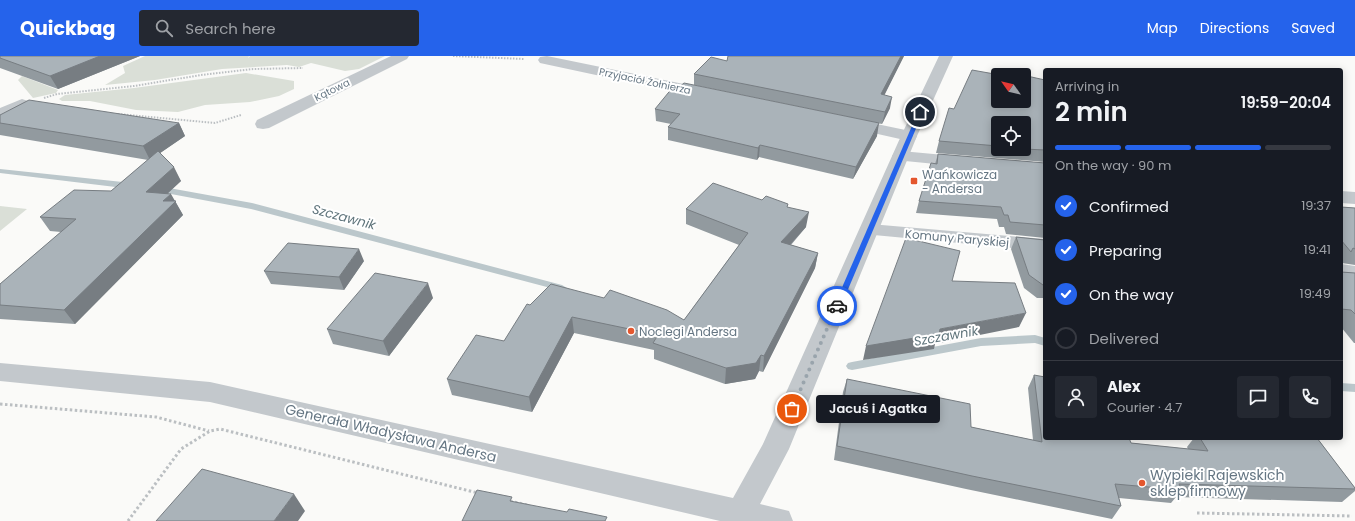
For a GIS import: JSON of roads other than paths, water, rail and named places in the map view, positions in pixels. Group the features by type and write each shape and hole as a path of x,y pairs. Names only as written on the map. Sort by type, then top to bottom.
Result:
{"street":[{"name":"Kątowa","path":"263,124 402,56"},
{"path":"737,517 776,449 905,146 946,56"},
{"name":"Przyjaciół Żołnierza","path":"545,60 722,97"},
{"path":"0,114 22,104"},
{"path":"831,120 905,146 983,163"},
{"path":"1343,197 1355,198"},
{"name":"Komuny Paryskiej","path":"870,230 1043,245"},
{"path":"1343,271 1355,273"},
{"name":"Generała Władysława Andersa","path":"0,372 210,392 737,517 778,521"}],"waterway":[{"name":"Szczawnik","path":"0,171 132,186"},
{"name":"Szczawnik","path":"158,189 252,206 562,288"},
{"name":"Szczawnik","path":"852,366 981,342 1035,339 1043,341"},
{"name":"Szczawnik","path":"1343,387 1355,388"}],"place":[{"name":"Wańkowicza - Andersa","path":"914,181"},
{"name":"Noclegi Andersa","path":"631,331"},
{"name":"Jacuś i Agatka","path":"792,409"},
{"name":"Wypieki Rajewskich sklep firmowy","path":"1142,483"}]}
